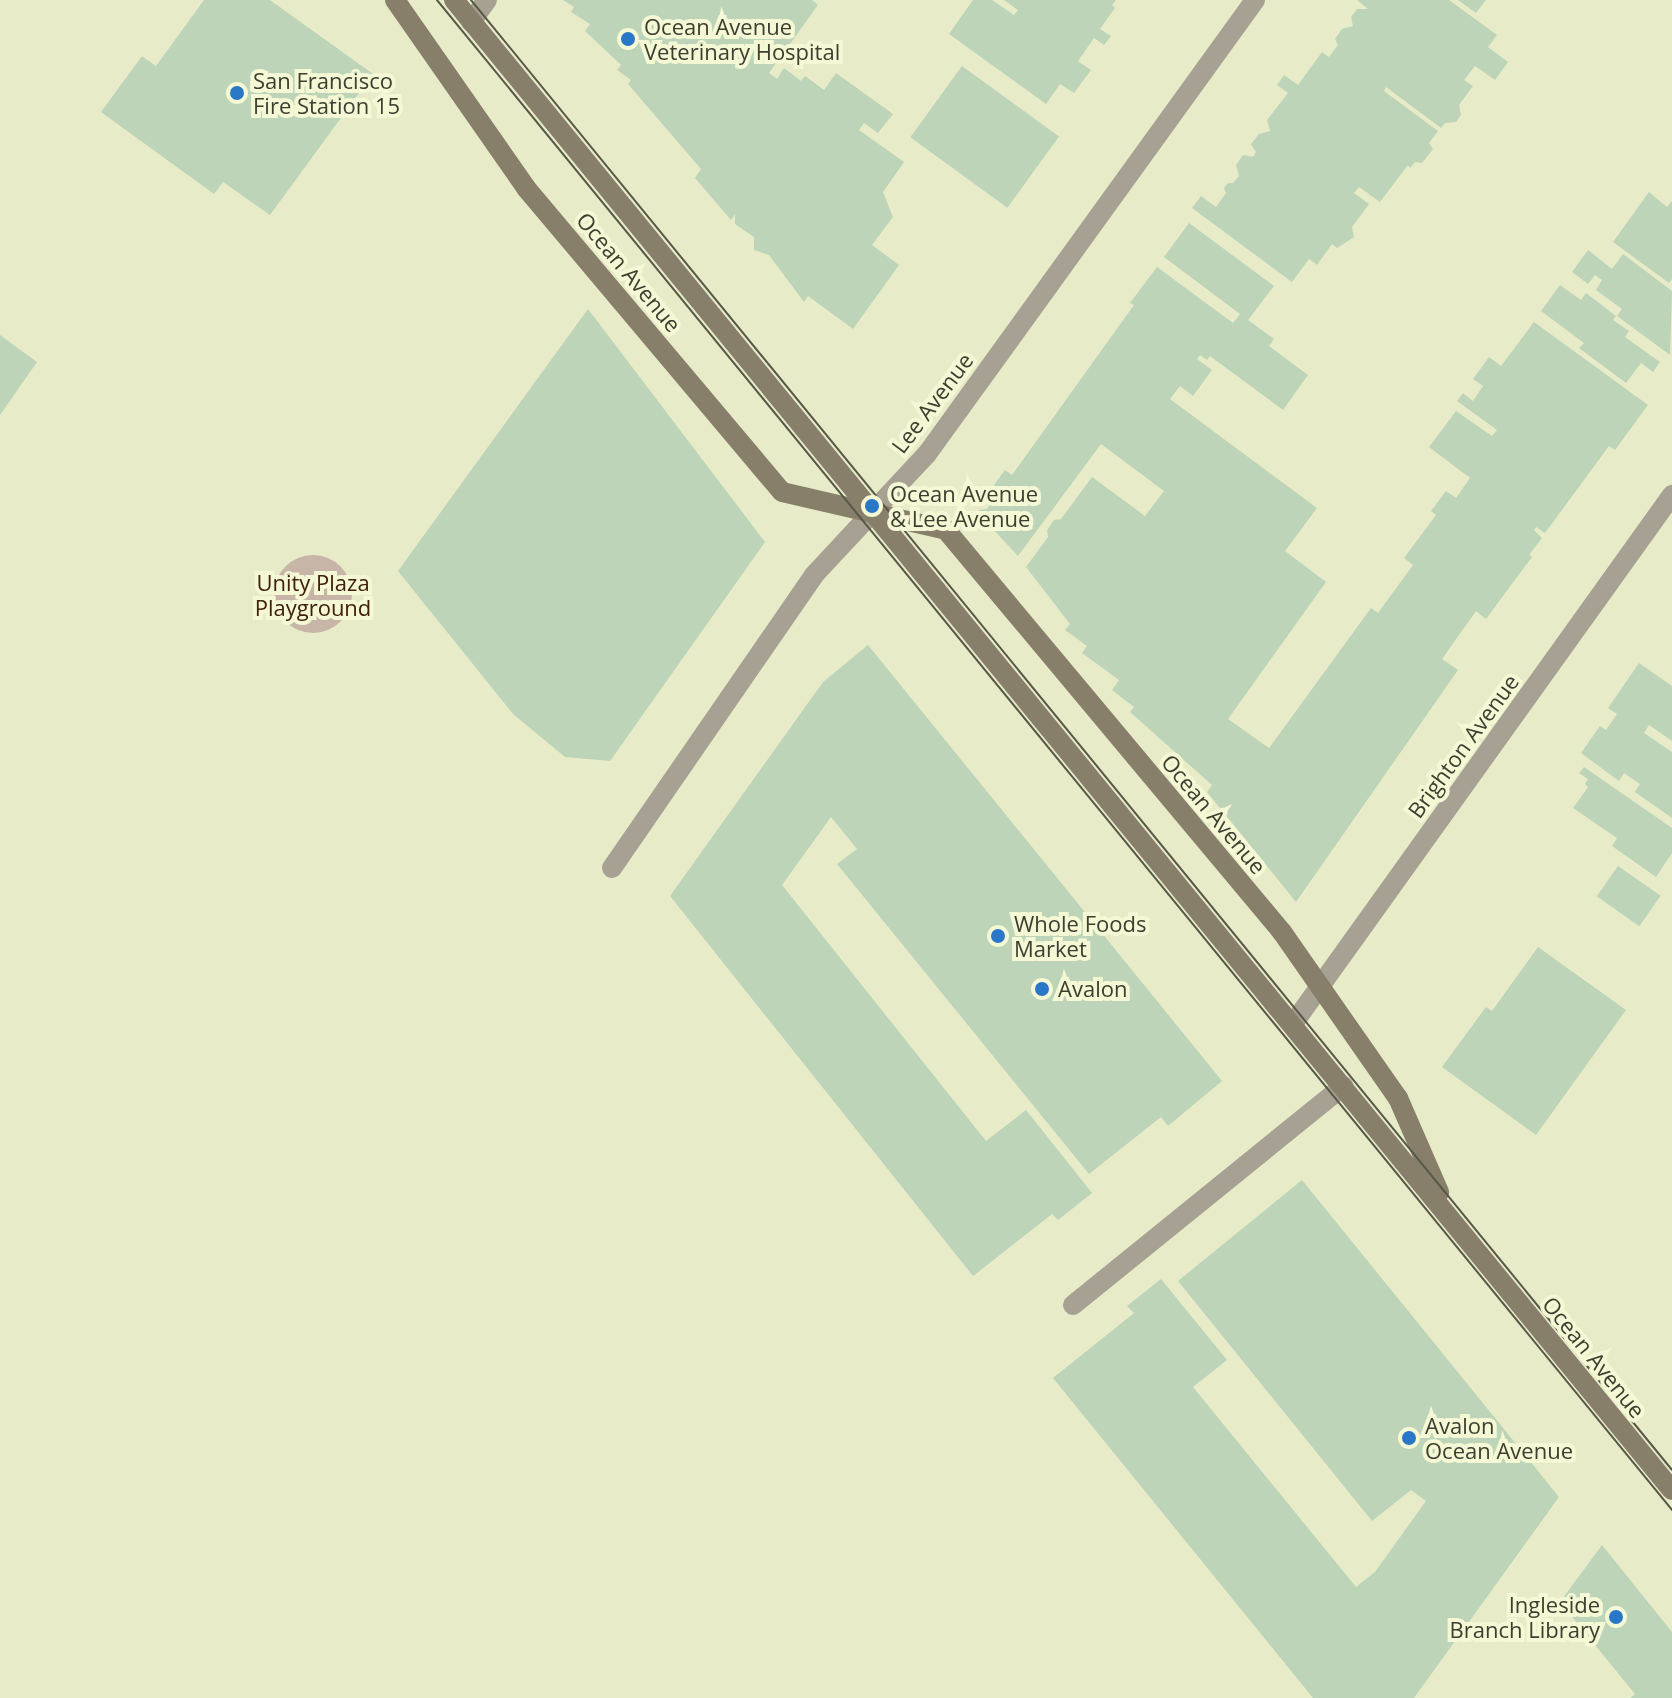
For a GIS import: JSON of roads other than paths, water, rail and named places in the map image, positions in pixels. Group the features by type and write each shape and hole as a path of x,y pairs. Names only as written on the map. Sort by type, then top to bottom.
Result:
{"main road":[{"name":"Ocean Avenue","path":"395,0 526,188 782,492 946,530 1282,932 1398,1098 1449,1216"},
{"name":"Ocean Avenue","path":"454,0 1672,1490"}],"street":[{"path":"471,22 487,0"},
{"name":"Lee Avenue","path":"612,868 814,575 927,454 1255,0"},
{"name":"Brighton Avenue","path":"1293,1024 1672,495"},
{"path":"1073,1305 1343,1086"}],"tram line":[{"path":"437,0 1672,1510"},
{"path":"471,0 1672,1470"}],"place":[{"name":"Ocean Avenue Veterinary Hospital","path":"628,39"},
{"name":"San Francisco Fire Station 15","path":"237,93"},
{"name":"Ocean Avenue & Lee Avenue","path":"872,506"},
{"name":"Whole Foods Market","path":"998,936"},
{"name":"Avalon","path":"1042,989"},
{"name":"Avalon Ocean Avenue","path":"1409,1438"},
{"name":"Ingleside Branch Library","path":"1616,1617"}],"park label":[{"name":"Unity Plaza Playground","path":"313,594"}]}
